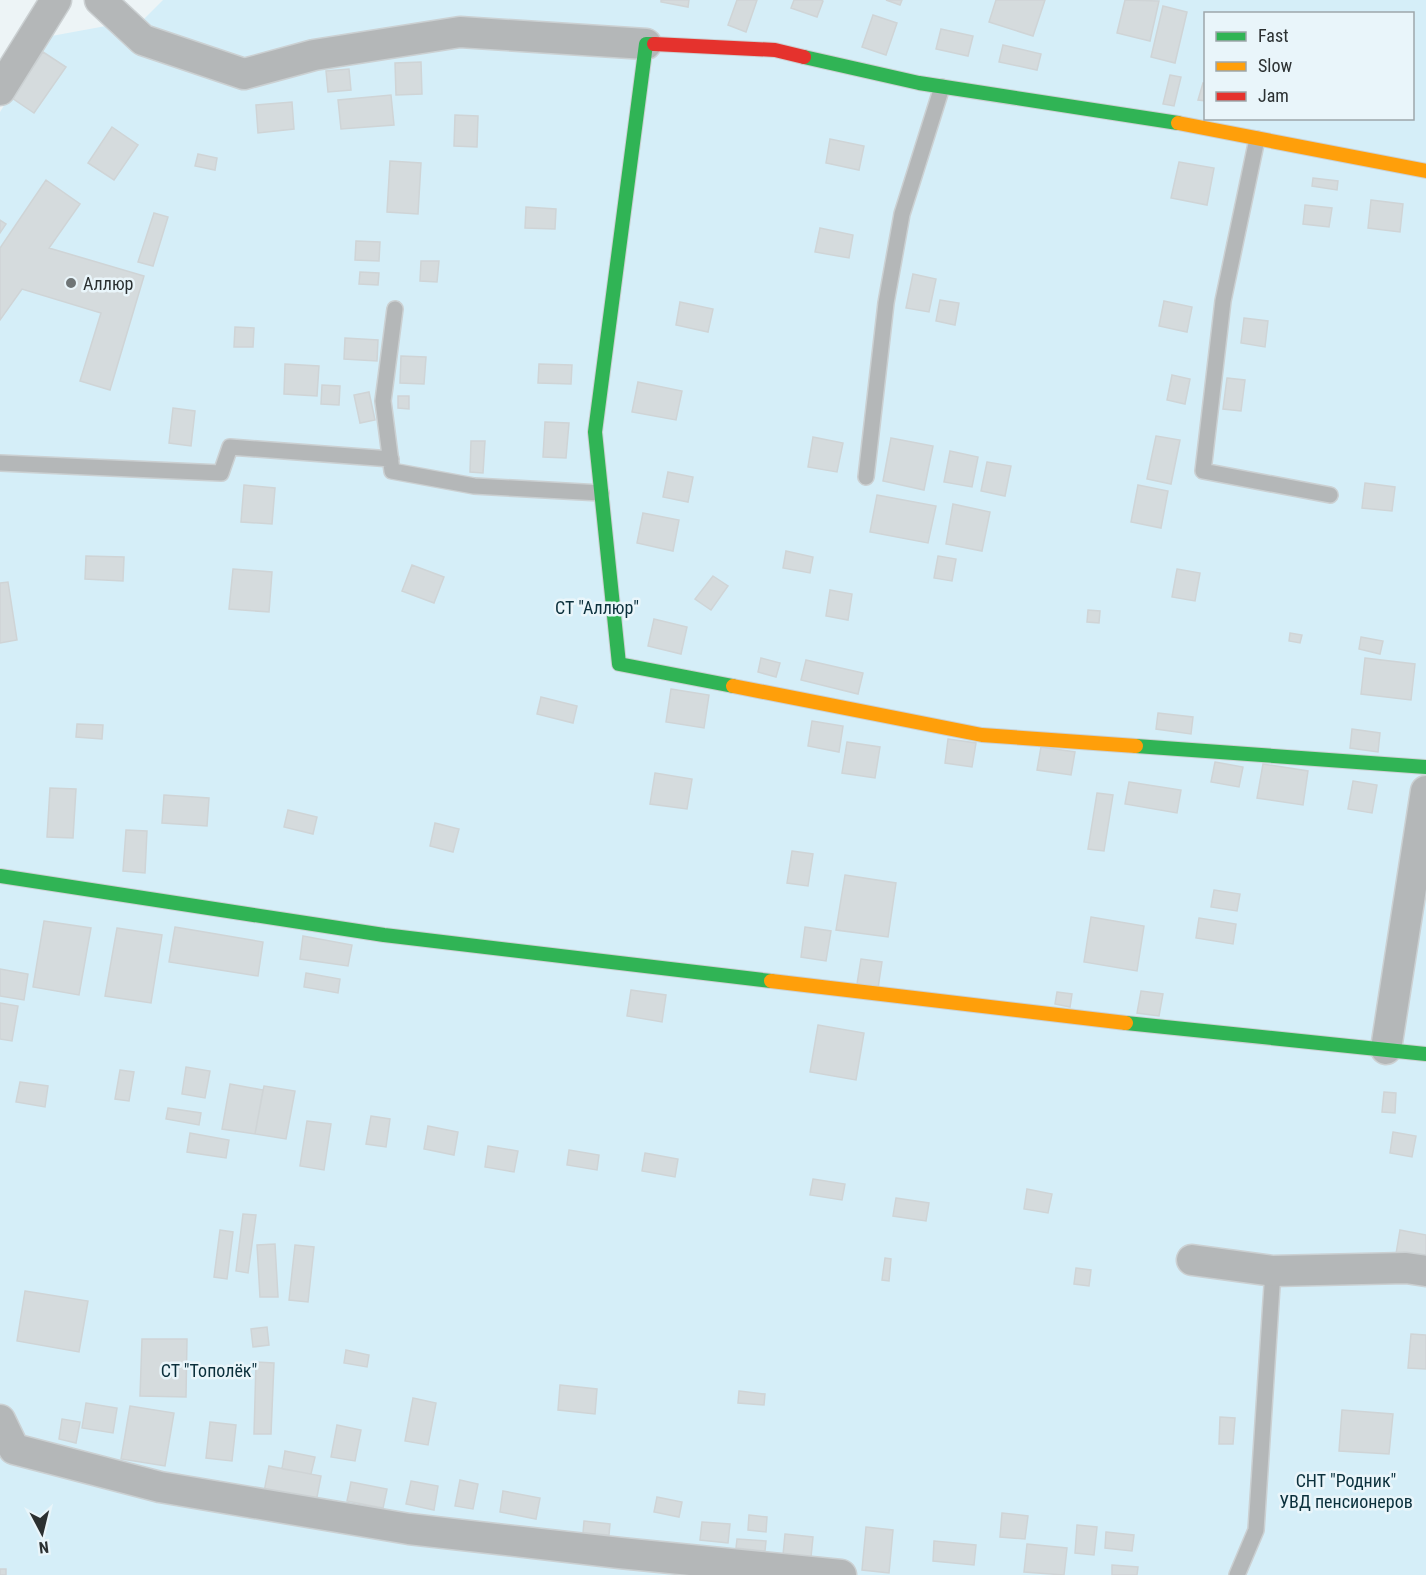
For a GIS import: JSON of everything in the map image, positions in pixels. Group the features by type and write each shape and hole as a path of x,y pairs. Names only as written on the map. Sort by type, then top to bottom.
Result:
{"street":[{"path":"0,90 56,0"},
{"path":"100,0 143,40 244,74 314,55 460,32 775,50 919,83 1158,119 1426,171"},
{"path":"646,44 595,432 619,664 982,735 1426,767"},
{"path":"1386,1049 1426,791"},
{"path":"0,876 384,935 1070,1017 1426,1054"},
{"path":"1192,1260 1273,1271 1406,1268 1426,1271"},
{"path":"0,1420 14,1449 160,1487 409,1529 841,1575"}],"lane":[{"path":"866,477 886,303 902,214 942,87"},
{"path":"1257,139 1223,301 1203,471 1330,495"},
{"path":"395,309 383,401 392,471 474,486 602,493"},
{"path":"0,463 221,473 230,447 391,459"},
{"path":"1237,1575 1256,1530 1273,1271"}],"green space":[{"name":"СТ \"Аллюр\"","path":"163,0 1426,0 1426,1575 0,1575 0,112 46,37 144,19"}],"building":[{"path":"661,0 689,0 688,7 661,2"},
{"path":"737,0 757,0 746,32 728,25"},
{"path":"794,0 823,1 817,17 791,8"},
{"path":"886,0 902,0 900,5"},
{"path":"996,0 1045,0 1033,36 989,22"},
{"path":"1125,0 1159,1 1150,41 1117,33"},
{"path":"1163,6 1187,12 1175,63 1151,57"},
{"path":"873,15 897,23 886,55 862,47"},
{"path":"941,29 973,36 968,56 936,49"},
{"path":"1003,45 1041,54 1037,70 999,62"},
{"path":"43,52 66,67 34,113 12,98"},
{"path":"421,62 422,94 396,95 395,63"},
{"path":"349,69 351,90 328,92 326,71"},
{"path":"1170,75 1181,77 1174,106 1163,104"},
{"path":"1203,83 1204,101 1198,100"},
{"path":"391,95 394,125 341,129 338,100"},
{"path":"292,102 294,129 258,133 256,105"},
{"path":"455,115 478,116 477,147 454,146"},
{"path":"112,127 138,145 114,180 88,163"},
{"path":"830,139 864,146 859,170 826,163"},
{"path":"198,154 217,158 215,170 195,166"},
{"path":"390,161 421,163 418,214 387,212"},
{"path":"1179,162 1214,168 1207,205 1171,198"},
{"path":"1313,178 1338,181 1337,190 1312,186"},
{"name":"Аллюр","path":"46,180 80,204 49,248 144,276 110,390 80,381 101,313 22,289 0,320 0,248"},
{"path":"1371,200 1403,204 1400,232 1368,228"},
{"path":"1305,205 1332,208 1329,227 1303,224"},
{"path":"526,207 556,209 555,229 525,228"},
{"path":"154,213 168,217 153,266 138,262"},
{"path":"0,220 6,224 0,233"},
{"path":"820,228 853,235 849,258 815,252"},
{"path":"356,241 380,242 379,261 355,260"},
{"path":"421,261 439,261 437,282 420,281"},
{"path":"360,272 379,273 378,285 359,284"},
{"path":"913,274 936,279 929,312 906,308"},
{"path":"940,300 959,303 955,325 936,321"},
{"path":"1164,301 1192,307 1187,332 1159,326"},
{"path":"680,302 713,309 708,332 676,325"},
{"path":"1244,318 1268,321 1265,347 1241,343"},
{"path":"235,327 254,328 253,347 234,347"},
{"path":"345,338 378,340 377,361 344,359"},
{"path":"401,356 426,357 424,384 400,383"},
{"path":"285,364 319,366 317,396 284,394"},
{"path":"539,364 572,365 571,384 538,383"},
{"path":"1172,375 1190,379 1185,404 1167,400"},
{"path":"1227,378 1245,380 1241,411 1223,409"},
{"path":"638,382 682,391 676,420 632,412"},
{"path":"322,385 340,386 339,405 321,404"},
{"path":"369,392 375,420 360,423 354,395"},
{"path":"398,396 409,396 409,409 398,408"},
{"path":"173,408 195,411 191,446 169,443"},
{"path":"545,422 569,423 566,458 543,457"},
{"path":"1156,436 1180,440 1171,484 1147,479"},
{"path":"813,437 843,443 837,472 808,467"},
{"path":"891,438 933,446 924,490 883,481"},
{"path":"471,441 485,441 483,473 470,472"},
{"path":"950,451 978,457 972,487 944,482"},
{"path":"987,462 1011,466 1005,496 981,491"},
{"path":"668,472 693,477 688,502 663,497"},
{"path":"1365,483 1395,487 1392,511 1362,508"},
{"path":"244,485 275,488 272,524 241,522"},
{"path":"1138,485 1168,491 1161,528 1131,522"},
{"path":"877,495 936,506 928,543 870,532"},
{"path":"953,504 990,512 982,551 946,544"},
{"path":"643,513 679,520 673,551 637,543"},
{"path":"786,551 813,557 810,573 783,568"},
{"path":"86,556 124,557 123,581 85,579"},
{"path":"938,556 956,559 952,581 934,578"},
{"path":"412,565 444,577 434,603 402,591"},
{"path":"233,569 272,572 269,612 229,609"},
{"path":"1177,569 1200,573 1195,601 1172,597"},
{"path":"713,576 728,586 711,610 695,599"},
{"path":"8,582 17,640 0,643 0,583"},
{"path":"830,590 852,594 848,620 826,616"},
{"path":"1088,610 1100,611 1099,623 1087,622"},
{"path":"654,619 687,627 681,654 648,646"},
{"path":"1290,633 1302,635 1300,643 1289,641"},
{"path":"1361,637 1383,641 1380,654 1359,649"},
{"path":"761,658 780,663 776,677 758,672"},
{"path":"1365,658 1415,664 1411,700 1361,694"},
{"path":"806,660 863,673 858,694 801,680"},
{"path":"671,689 709,695 704,728 666,722"},
{"path":"541,697 577,706 573,723 537,714"},
{"path":"1158,713 1193,717 1191,734 1156,729"},
{"path":"812,721 843,726 839,752 808,746"},
{"path":"77,724 103,725 102,739 76,737"},
{"path":"1352,729 1380,733 1378,752 1350,748"},
{"path":"948,739 976,743 972,767 945,763"},
{"path":"847,742 880,747 875,778 842,773"},
{"path":"1041,747 1075,752 1071,775 1037,770"},
{"path":"1215,762 1243,767 1239,787 1211,782"},
{"path":"1263,764 1308,771 1303,805 1257,798"},
{"path":"655,773 692,779 687,809 650,804"},
{"path":"1353,781 1377,785 1372,813 1348,809"},
{"path":"1129,782 1181,790 1177,813 1125,804"},
{"path":"50,788 76,789 73,838 47,837"},
{"path":"1097,793 1113,795 1104,851 1088,849"},
{"path":"164,795 209,798 207,826 162,823"},
{"path":"288,810 317,817 313,834 284,827"},
{"path":"435,823 459,829 453,852 430,846"},
{"path":"126,830 147,831 145,873 123,871"},
{"path":"792,851 813,854 808,886 787,883"},
{"path":"845,875 896,883 888,937 836,930"},
{"path":"1214,890 1240,894 1237,911 1211,907"},
{"path":"1091,917 1144,926 1137,971 1084,962"},
{"path":"1199,918 1236,924 1233,944 1196,938"},
{"path":"44,921 91,928 79,995 33,987"},
{"path":"175,927 263,942 258,976 169,962"},
{"path":"805,927 831,931 826,961 801,957"},
{"path":"117,928 162,935 151,1003 105,996"},
{"path":"303,936 352,945 348,966 300,959"},
{"path":"861,959 882,962 878,988 857,984"},
{"path":"0,969 28,974 24,1000 0,996"},
{"path":"306,973 340,979 338,993 304,987"},
{"path":"631,990 666,995 662,1022 627,1016"},
{"path":"1141,991 1163,994 1159,1016 1137,1013"},
{"path":"1057,992 1072,994 1070,1007 1055,1004"},
{"path":"0,1003 18,1006 12,1041 0,1039"},
{"path":"818,1025 864,1033 856,1080 810,1072"},
{"path":"186,1067 210,1071 205,1098 182,1094"},
{"path":"120,1070 134,1072 129,1101 115,1099"},
{"path":"20,1082 48,1086 45,1107 16,1102"},
{"path":"230,1084 263,1090 255,1134 222,1129"},
{"path":"264,1086 295,1091 286,1139 255,1134"},
{"path":"1384,1092 1396,1093 1395,1113 1382,1112"},
{"path":"168,1108 201,1113 199,1125 166,1119"},
{"path":"371,1116 390,1119 386,1147 366,1144"},
{"path":"307,1121 331,1124 324,1170 300,1166"},
{"path":"428,1126 458,1132 454,1155 424,1149"},
{"path":"1393,1132 1416,1136 1412,1157 1390,1153"},
{"path":"190,1133 229,1140 226,1158 187,1152"},
{"path":"488,1146 518,1151 514,1172 485,1167"},
{"path":"569,1150 599,1155 597,1170 567,1165"},
{"path":"645,1153 678,1159 675,1177 642,1171"},
{"path":"813,1179 845,1184 842,1200 810,1195"},
{"path":"1027,1189 1052,1194 1048,1213 1024,1209"},
{"path":"896,1198 929,1203 926,1221 893,1216"},
{"path":"243,1214 256,1215 248,1273 236,1271"},
{"path":"220,1230 233,1232 227,1279 214,1277"},
{"path":"1400,1230 1426,1235 1426,1259 1396,1254"},
{"path":"275,1244 278,1297 260,1297 257,1245"},
{"path":"295,1245 314,1247 308,1302 289,1300"},
{"path":"885,1258 891,1259 889,1281 882,1280"},
{"path":"1076,1268 1091,1270 1089,1286 1074,1284"},
{"path":"25,1291 88,1301 79,1352 17,1341"},
{"path":"267,1327 269,1345 253,1347 251,1329"},
{"path":"1411,1334 1426,1335 1426,1369 1408,1368"},
{"path":"142,1339 187,1339 186,1397 140,1396"},
{"path":"346,1350 369,1355 367,1367 344,1363"},
{"path":"256,1362 274,1363 271,1434 254,1434"},
{"path":"560,1385 597,1389 595,1414 558,1410"},
{"path":"739,1391 765,1394 764,1405 738,1403"},
{"path":"413,1398 436,1403 428,1445 405,1441"},
{"path":"86,1403 117,1408 113,1433 82,1428"},
{"path":"130,1406 174,1413 165,1466 121,1459"},
{"path":"1342,1410 1393,1414 1389,1454 1339,1451"},
{"path":"1220,1417 1235,1418 1233,1444 1219,1444"},
{"path":"62,1419 80,1422 76,1443 59,1439"},
{"path":"210,1422 236,1425 232,1461 206,1458"},
{"path":"337,1425 361,1430 355,1461 331,1457"},
{"path":"285,1451 315,1457 311,1474 282,1469"},
{"path":"269,1466 321,1476 316,1502 264,1492"},
{"path":"460,1480 478,1484 473,1509 455,1506"},
{"path":"411,1481 438,1486 434,1510 406,1504"},
{"path":"351,1482 387,1489 383,1508 347,1501"},
{"path":"503,1491 540,1498 536,1519 500,1512"},
{"path":"657,1497 682,1502 679,1517 654,1512"},
{"path":"1002,1513 1028,1516 1025,1539 1000,1537"},
{"path":"749,1515 767,1517 766,1532 748,1530"},
{"path":"584,1521 610,1524 609,1535 583,1533"},
{"path":"702,1522 730,1524 728,1543 700,1540"},
{"path":"1077,1525 1097,1527 1094,1555 1075,1553"},
{"path":"866,1527 893,1530 889,1573 862,1570"},
{"path":"1106,1532 1134,1535 1132,1551 1105,1548"},
{"path":"785,1534 813,1537 811,1557 783,1555"},
{"path":"737,1539 766,1541 765,1551 736,1548"},
{"path":"934,1541 976,1545 974,1565 933,1561"},
{"path":"1027,1544 1067,1548 1064,1575 1024,1572"},
{"path":"1112,1565 1138,1567 1137,1575 1112,1575"},
{"path":"0,1569 6,1569 6,1575 0,1575"}],"traffic: fast":[{"path":"654,44 646,44 595,432 619,664 733,686"},
{"path":"804,57 919,83 1178,123"},
{"path":"1136,746 1426,767"},
{"path":"0,876 384,935 771,981"},
{"path":"1126,1023 1426,1054"}],"traffic: slow":[{"path":"1178,123 1426,171"},
{"path":"733,686 982,735 1136,746"},
{"path":"771,981 1126,1023"}],"traffic: jam":[{"path":"654,44 775,50 804,57"}],"place":[{"name":"Аллюр","path":"71,283"}],"park label":[{"name":"СТ \"Тополёк\"","path":"209,1370"},
{"name":"СНТ \"Родник\" УВД пенсионеров","path":"1346,1490"}]}
